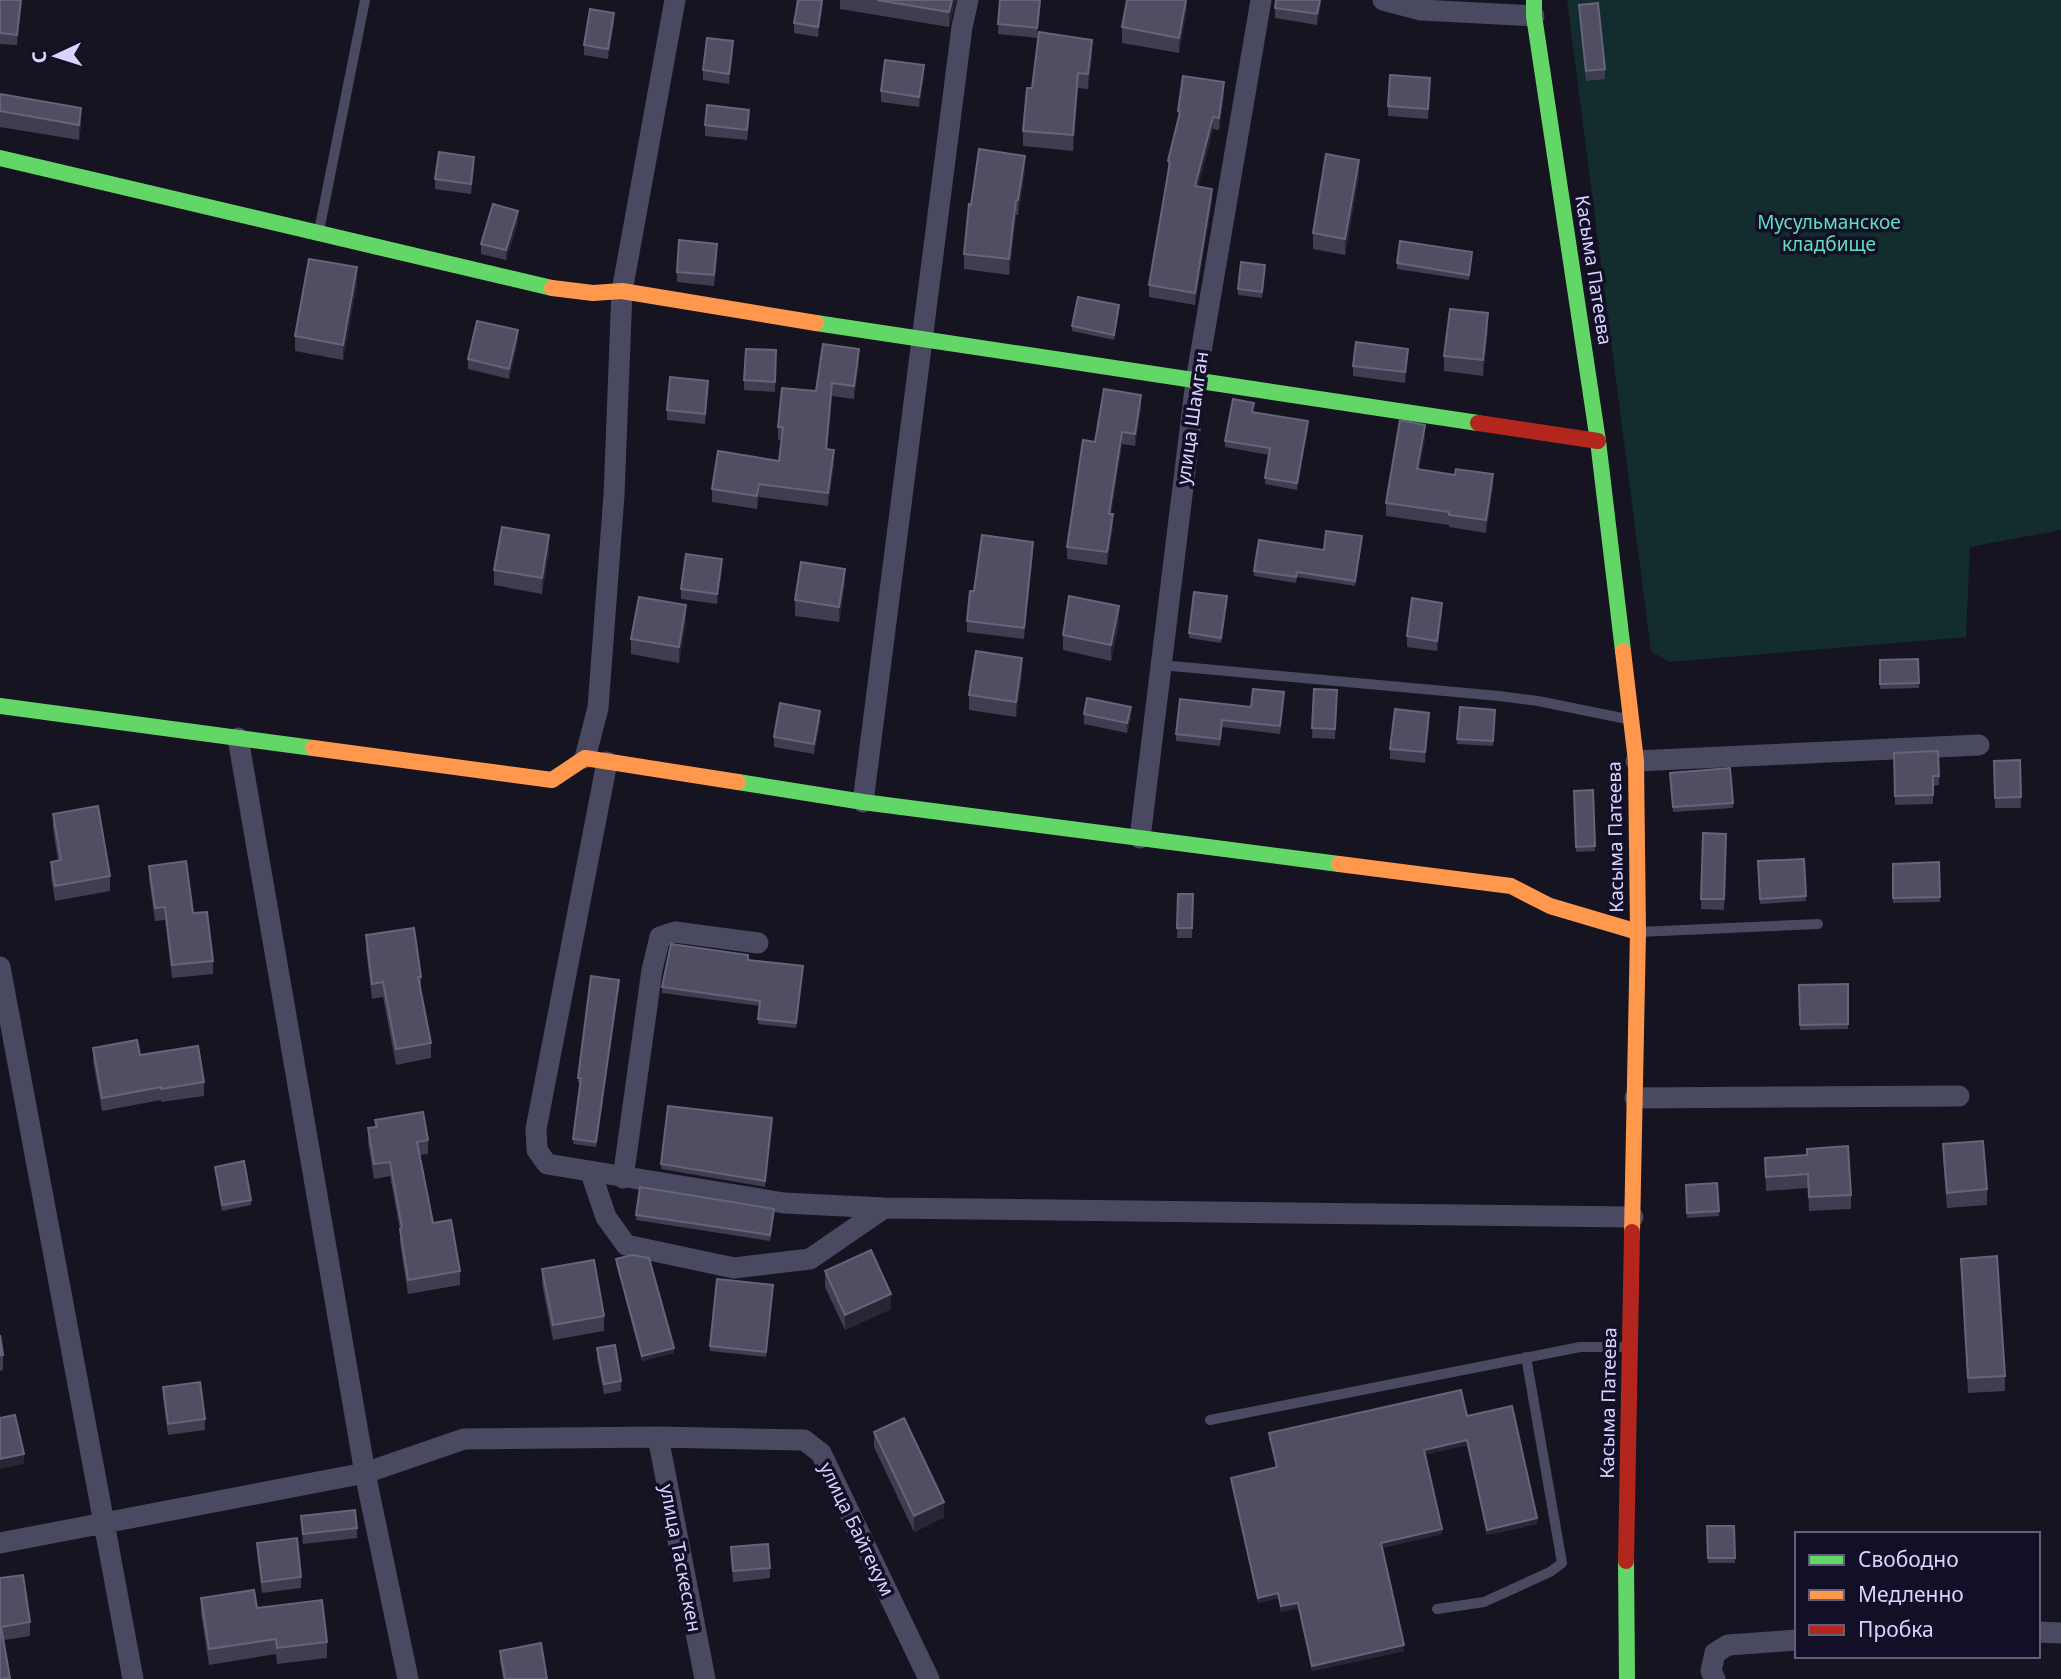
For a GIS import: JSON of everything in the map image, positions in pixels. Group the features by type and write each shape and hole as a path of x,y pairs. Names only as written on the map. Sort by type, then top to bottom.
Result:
{"street":[{"path":"0,706 552,780 585,758 598,708 614,495 622,291 675,0"},
{"path":"863,802 962,27 968,0"},
{"name":"улица Шамган","path":"1140,838 1196,381 1261,0"},
{"path":"1383,0 1421,10 1534,8"},
{"name":"Касыма Патеева","path":"1534,8 1598,441 1636,761 1638,932 1625,1609 1627,1679"},
{"path":"0,158 540,286 593,293 622,291 705,306 1598,441"},
{"path":"238,738 365,1473 408,1679"},
{"path":"1636,761 1979,745"},
{"path":"585,758 863,802 1511,886 1550,906 1638,932"},
{"path":"607,762 536,1129 537,1150 547,1164 784,1203 884,1208 1633,1217"},
{"path":"623,1178 652,970 660,937 675,932 758,943"},
{"path":"0,967 133,1679"},
{"path":"1635,1098 1959,1096"},
{"path":"591,1172 606,1217 626,1245 734,1268 810,1259 884,1208"},
{"name":"улица Байгекум","path":"0,1543 365,1473 464,1439 658,1437 804,1440 821,1453 929,1679"},
{"name":"улица Таскескен","path":"658,1437 705,1679"},
{"path":"2040,1632 2061,1633"},
{"path":"1715,1679 1711,1671 1715,1654 1728,1644 1795,1640"}],"lane":[{"path":"318,234 365,0"},
{"path":"1161,665 1499,696 1631,720"},
{"path":"1638,932 1818,924"},
{"path":"1210,1420 1580,1347 1630,1347"},
{"path":"1437,1609 1483,1602 1550,1572 1562,1563 1526,1357"}],"green space":[{"name":"Мусульманское кладбище","path":"1567,0 2061,0 2061,530 1970,547 1966,637 1669,662 1651,651"}],"building":[{"path":"0,0 21,0 17,35 0,33"},
{"path":"798,0 822,0 818,27 794,23"},
{"path":"877,0 952,0 949,12"},
{"path":"1000,0 1040,0 1037,28 998,24"},
{"path":"1127,0 1186,0 1179,38 1122,27"},
{"path":"1276,0 1320,0 1317,14 1275,8"},
{"path":"1598,3 1605,69 1586,71 1579,5"},
{"path":"590,9 614,13 608,49 584,45"},
{"path":"1039,32 1092,40 1088,74 1078,73 1073,135 1023,131 1027,88 1032,88"},
{"path":"707,38 733,41 729,74 703,70"},
{"path":"885,60 924,65 919,97 881,91"},
{"path":"1390,75 1430,78 1428,109 1388,106"},
{"path":"1183,76 1224,82 1219,118 1213,117 1195,186 1212,189 1195,293 1149,285 1170,162 1168,161 1180,112"},
{"path":"0,94 81,108 79,125 0,111"},
{"path":"707,105 749,110 747,130 705,125"},
{"path":"979,149 1025,156 1016,200 1009,259 964,254 969,204 971,205"},
{"path":"439,152 474,157 471,184 435,179"},
{"path":"1326,154 1359,160 1345,239 1313,233"},
{"path":"493,204 518,211 506,250 481,244"},
{"path":"679,240 717,244 714,275 677,272"},
{"path":"1400,241 1472,252 1469,275 1397,263"},
{"path":"309,259 357,267 343,345 295,336"},
{"path":"1241,262 1265,265 1262,292 1238,289"},
{"path":"1078,297 1119,305 1114,335 1072,326"},
{"path":"1450,309 1488,313 1483,360 1444,356"},
{"path":"477,321 518,330 509,369 468,359"},
{"path":"1356,342 1408,349 1405,372 1353,366"},
{"path":"823,344 859,349 854,386 832,383 826,449 834,450 828,493 759,484 757,496 712,489 718,451 779,461 783,427 778,427 782,388 816,391"},
{"path":"746,349 776,350 775,382 744,380"},
{"path":"670,377 708,381 705,414 667,410"},
{"path":"1104,389 1141,395 1135,434 1122,432 1109,514 1113,514 1107,552 1067,547 1083,440 1095,442"},
{"path":"1233,399 1254,403 1252,412 1308,421 1297,483 1265,478 1270,448 1225,441"},
{"path":"1400,420 1425,425 1417,469 1455,475 1456,469 1493,474 1486,520 1386,503"},
{"path":"502,527 549,535 542,578 494,570"},
{"path":"1326,531 1362,536 1355,581 1297,572 1296,577 1254,571 1259,540 1324,550"},
{"path":"982,535 1033,542 1024,628 967,621 970,591 974,591"},
{"path":"686,554 722,559 717,594 681,589"},
{"path":"801,562 845,569 839,607 795,600"},
{"path":"1194,592 1227,596 1221,638 1189,633"},
{"path":"1069,596 1119,606 1111,645 1063,635"},
{"path":"639,597 686,605 679,647 631,639"},
{"path":"1412,598 1442,603 1437,641 1407,636"},
{"path":"976,651 1022,658 1016,702 969,695"},
{"path":"1918,659 1919,683 1880,684 1880,660"},
{"path":"1253,689 1284,692 1280,726 1222,720 1220,739 1176,734 1180,699 1251,707"},
{"path":"1314,689 1337,690 1335,729 1312,728"},
{"path":"1087,698 1131,707 1127,723 1084,714"},
{"path":"780,703 820,711 814,744 774,737"},
{"path":"1460,707 1495,710 1493,741 1457,739"},
{"path":"1395,709 1429,713 1425,752 1390,749"},
{"path":"1938,751 1939,776 1933,776 1933,795 1895,796 1894,753"},
{"path":"2020,760 2021,797 1995,798 1994,761"},
{"path":"1730,768 1733,803 1673,807 1670,773"},
{"path":"1593,790 1595,846 1576,847 1574,791"},
{"path":"98,806 110,876 55,886 51,862 61,860 53,814"},
{"path":"1703,833 1726,834 1724,899 1701,899"},
{"path":"1804,859 1806,896 1760,899 1758,861"},
{"path":"186,861 193,913 207,912 213,961 172,965 165,907 155,908 149,866"},
{"path":"1939,862 1940,897 1893,898 1893,864"},
{"path":"1178,894 1193,894 1192,928 1177,928"},
{"path":"414,928 421,977 418,977 431,1043 396,1049 383,982 372,984 366,935"},
{"path":"671,944 748,955 748,960 803,966 796,1023 758,1019 760,1001 662,987"},
{"path":"591,976 619,980 596,1142 573,1139"},
{"path":"1848,984 1848,1024 1800,1025 1799,985"},
{"path":"137,1040 140,1055 198,1046 204,1082 102,1098 93,1048"},
{"path":"668,1106 772,1118 765,1181 661,1164"},
{"path":"423,1112 428,1140 417,1142 433,1223 451,1220 460,1271 408,1280 390,1162 374,1164 368,1128 377,1127 375,1120"},
{"path":"1983,1141 1987,1189 1947,1193 1943,1144"},
{"path":"1848,1146 1851,1195 1809,1197 1808,1174 1766,1177 1765,1158 1807,1155 1807,1149"},
{"path":"244,1161 251,1200 222,1205 215,1167"},
{"path":"1717,1183 1719,1211 1687,1213 1686,1185"},
{"path":"640,1187 774,1209 770,1235 636,1215"},
{"path":"871,1250 891,1294 845,1315 825,1271"},
{"path":"632,1255 649,1258 674,1348 642,1356 616,1259"},
{"path":"1997,1256 2005,1376 1968,1378 1961,1259"},
{"path":"594,1260 604,1316 553,1325 542,1269"},
{"path":"717,1279 773,1285 766,1352 710,1346"},
{"path":"615,1345 621,1381 604,1384 597,1348"},
{"path":"200,1382 205,1419 168,1424 163,1387"},
{"path":"1461,1390 1467,1416 1512,1406 1537,1518 1487,1530 1467,1440 1424,1450 1442,1529 1381,1543 1404,1645 1312,1666 1298,1603 1281,1606 1278,1593 1258,1598 1231,1478 1277,1467 1269,1433"},
{"path":"15,1415 24,1454 0,1459 0,1418"},
{"path":"904,1418 944,1502 914,1516 874,1432"},
{"path":"355,1510 357,1528 303,1534 301,1516"},
{"path":"1707,1526 1734,1526 1735,1558 1708,1558"},
{"path":"297,1538 301,1577 262,1582 257,1543"},
{"path":"768,1544 770,1568 733,1571 731,1547"},
{"path":"23,1575 30,1622 1,1627 10,1678 0,1679 0,1578"},
{"path":"254,1590 257,1608 322,1600 327,1642 277,1648 276,1639 209,1649 201,1598"},
{"path":"541,1643 547,1679 505,1679 500,1651"}],"traffic: fast":[{"path":"1534,0 1534,16 1598,441 1623,651"},
{"path":"0,158 552,288"},
{"path":"816,323 1478,423"},
{"path":"0,706 313,748"},
{"path":"738,782 863,802 1339,864"},
{"path":"1626,1561 1627,1679"}],"traffic: slow":[{"path":"552,288 593,293 622,291 816,323"},
{"path":"1623,651 1636,761 1638,932 1632,1232"},
{"path":"313,748 552,780 585,758 738,782"},
{"path":"1339,864 1511,886 1550,906 1638,932"}],"traffic: jam":[{"path":"1478,423 1598,441"},
{"path":"1626,1561 1632,1232"}]}
